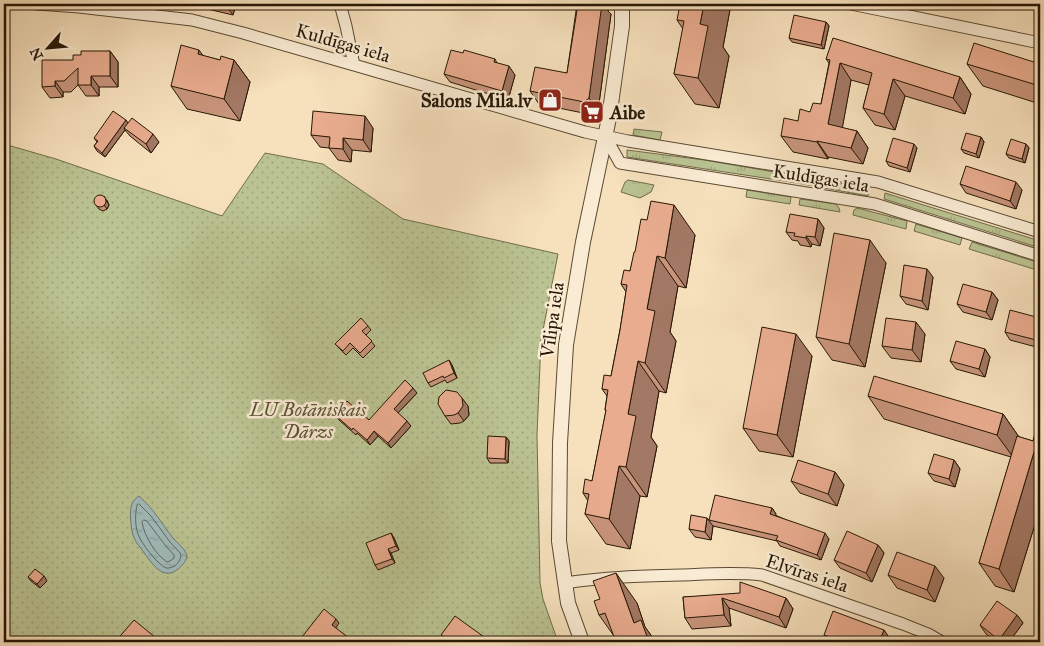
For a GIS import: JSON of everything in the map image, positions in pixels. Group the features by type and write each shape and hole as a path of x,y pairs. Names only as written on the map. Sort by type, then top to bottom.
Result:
{"street":[{"name":"Kuldīgas iela","path":"37,4 192,20 585,132 878,182 1040,232"},
{"path":"340,4 354,65"},
{"name":"Vīlipa iela","path":"582,642 568,603 559,541 560,442 566,345 578,269 605,136 622,26 622,4"},
{"path":"851,4 1040,44"},
{"name":"Kuldīgas iela","path":"605,136 620,162 875,204 1040,256"},
{"path":"875,204 878,182"},
{"name":"Elvīras iela","path":"565,583 632,576 741,573 762,575 903,624 942,642"}],"green space":[{"path":"634,129 662,132 660,140 633,135"},
{"name":"LU Botāniskais Dārzs","path":"4,144 56,159 222,216 265,153 323,164 403,219 558,254 541,340 537,435 540,583 543,599 558,642 4,642"},
{"path":"627,150 704,160 863,187 869,189 868,196 627,157"},
{"path":"628,180 654,185 651,192 640,198 621,192 625,182"},
{"path":"747,190 791,197 790,204 746,197"},
{"path":"885,193 1040,241 1040,248 884,199"},
{"path":"800,199 836,204 840,212 799,205"},
{"path":"857,208 907,221 906,229 853,215 854,210"},
{"path":"916,224 962,238 960,245 914,231"},
{"path":"972,242 1040,263 1040,271 969,249"}],"water":[{"path":"139,496 187,554 184,563 173,572 164,572 155,567 134,538 130,515 133,501"}],"building":[{"path":"578,4 602,4 589,98 584,102 530,91 535,67 567,73"},
{"path":"680,4 704,4 700,24 708,26 698,78 674,74 684,21 677,20"},
{"path":"794,15 826,22 821,45 789,38"},
{"path":"833,38 960,77 953,98 893,79 884,114 863,108 872,73 840,63 828,124 857,131 851,148 781,136 784,118 798,121 800,109 810,112 813,103 821,104 830,60 826,59"},
{"path":"974,43 1040,64 1040,86 967,64"},
{"path":"181,45 199,50 198,54 220,60 221,56 234,60 224,99 171,86"},
{"path":"451,50 463,53 464,50 495,59 494,62 509,66 502,91 444,74"},
{"path":"81,51 110,51 110,76 91,76 91,85 78,85 78,68 64,81 55,81 55,86 42,87 42,60 73,60 73,55 81,55"},
{"path":"113,111 126,120 102,153 94,146 98,141 94,138"},
{"path":"313,111 365,116 363,140 343,138 343,149 329,148 330,137 311,135"},
{"path":"132,118 153,134 146,144 124,128"},
{"path":"966,133 981,137 976,154 961,149"},
{"path":"893,138 914,144 907,168 886,161"},
{"path":"1011,139 1026,144 1022,159 1006,154"},
{"path":"966,166 1016,182 1010,201 960,184"},
{"path":"100,195 106,201 100,207 94,201"},
{"path":"651,201 674,205 665,258 657,256 647,309 655,311 645,363 638,361 628,414 636,416 626,467 619,466 609,519 585,514 589,494 583,493 585,479 592,481 606,410 608,390 602,389 604,375 611,376 620,330 627,285 621,284 624,270 630,271 641,219 647,220"},
{"path":"790,214 818,219 815,237 794,236 795,233 786,232"},
{"path":"834,233 870,240 849,344 816,337"},
{"path":"904,265 927,269 922,301 900,296"},
{"path":"963,284 992,292 986,312 957,304"},
{"path":"1010,310 1040,318 1040,341 1005,332"},
{"path":"361,318 368,326 362,331 372,341 360,353 350,343 343,351 335,344"},
{"path":"886,318 916,322 912,350 882,346"},
{"path":"762,327 796,334 777,435 743,428"},
{"path":"956,341 985,349 979,369 950,361"},
{"path":"449,360 454,373 428,383 423,373"},
{"path":"874,376 1003,414 997,435 868,396"},
{"path":"405,380 413,388 394,409 407,421 388,443 374,431 367,440 335,415 347,401 369,420"},
{"path":"446,390 457,392 462,398 463,406 454,415 445,416 438,404 439,397"},
{"path":"1040,416 1040,443 1037,442 999,569 979,563 1017,436 1033,441"},
{"path":"488,436 506,437 505,459 487,458"},
{"path":"934,454 954,460 949,479 928,473"},
{"path":"798,460 835,472 828,494 791,481"},
{"path":"715,495 772,508 770,514 825,533 817,555 776,540 778,536 709,520"},
{"path":"691,515 707,518 705,532 689,529"},
{"path":"847,531 878,545 866,573 834,560"},
{"path":"391,533 396,546 388,549 392,559 375,565 366,543"},
{"path":"897,552 935,566 927,590 888,575"},
{"path":"35,569 44,576 37,584 28,577"},
{"path":"616,573 634,623 641,620 649,642 616,642 605,613 599,615 594,601 600,599 593,581"},
{"path":"740,582 786,598 779,617 722,598 724,615 685,618 683,597 740,593"},
{"path":"1040,589 1040,599 1035,595"},
{"path":"997,601 1017,615 999,640 980,625"},
{"path":"324,609 336,619 332,625 354,642 298,642"},
{"path":"833,611 884,630 879,642 843,642 824,635"},
{"path":"455,616 491,642 439,642 443,636 441,635"},
{"path":"134,620 161,642 115,642"}],"place":[{"name":"Salons Mila.lv","path":"550,100"},
{"name":"Aibe","path":"592,112"}]}
